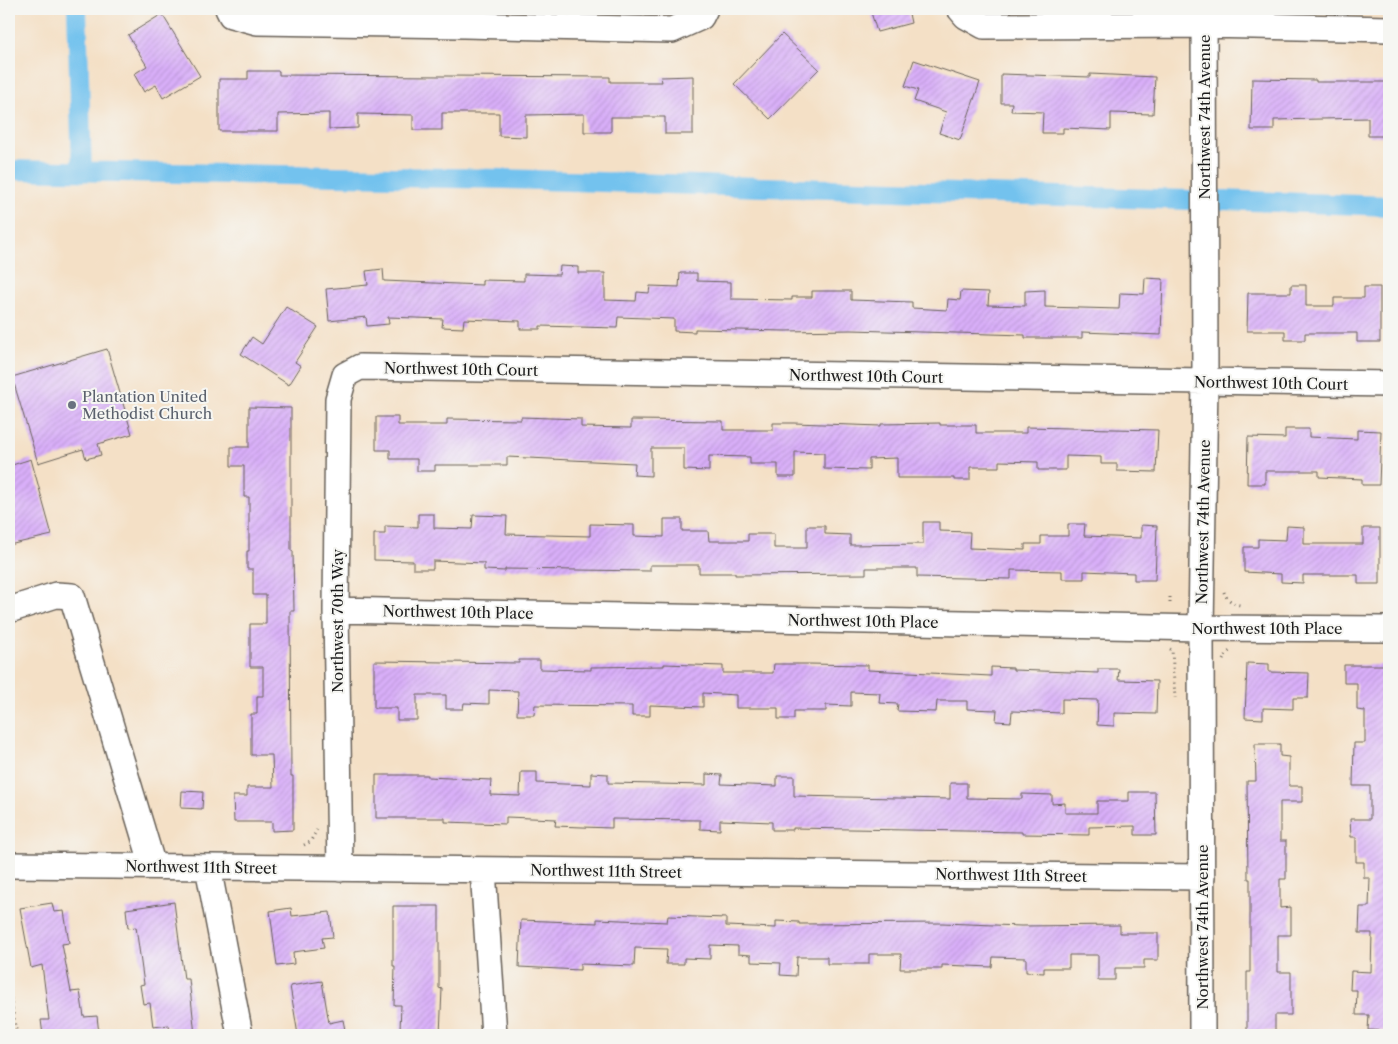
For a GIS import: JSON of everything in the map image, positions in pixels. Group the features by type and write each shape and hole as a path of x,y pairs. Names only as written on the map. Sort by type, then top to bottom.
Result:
{"street":[{"path":"230,12 257,22 464,17 672,30 703,13"},
{"path":"963,13 984,26 1204,17 1389,29"},
{"name":"Northwest 74th Avenue","path":"1202,1035 1201,628 1205,382 1204,17"},
{"name":"Northwest 10th Court","path":"345,375 360,367 1389,384"},
{"name":"Northwest 70th Way","path":"340,869 336,610 338,399 345,375"},
{"path":"9,610 56,595 72,596 153,866"},
{"name":"Northwest 10th Place","path":"336,610 1201,628 1389,629"},
{"name":"Northwest 11th Street","path":"9,865 1202,877"},
{"path":"208,867 240,1035"},
{"path":"483,870 494,1035"}],"path":[{"path":"1164,600 1170,597 1173,590"},
{"path":"1224,590 1226,596 1234,604 1247,607"},
{"path":"1168,648 1172,650 1175,698"},
{"path":"1222,662 1226,654 1233,648"},
{"path":"299,847 310,842 314,837 318,823"},
{"path":"9,989 17,1035"}],"building":[{"path":"870,9 908,9 911,23 877,32"},
{"path":"162,14 200,76 163,98 156,85 144,92 134,74 147,66 128,35"},
{"path":"782,34 819,69 770,119 734,84"},
{"path":"914,60 980,82 960,140 939,133 946,112 914,101 918,90 905,86"},
{"path":"248,71 279,71 279,75 610,77 610,82 662,82 661,77 693,76 693,134 665,134 665,117 611,117 611,132 584,132 584,114 526,115 526,137 499,136 499,113 442,113 442,130 413,130 413,115 358,114 358,128 329,129 329,113 278,114 278,131 219,131 219,79 248,79"},
{"path":"1001,74 1090,77 1090,74 1155,77 1153,114 1111,113 1111,130 1063,128 1063,133 1042,133 1043,112 1011,111 1012,103 1001,103"},
{"path":"1252,79 1316,80 1316,82 1389,82 1389,136 1368,136 1368,118 1274,120 1274,130 1251,130"},
{"path":"560,266 578,267 578,273 605,273 605,300 636,301 637,292 649,293 650,286 679,287 680,273 697,273 697,281 731,282 731,299 792,300 792,297 812,297 812,291 851,291 851,300 912,302 912,308 947,310 948,299 960,300 961,291 989,292 988,305 1025,306 1025,291 1045,290 1045,307 1119,309 1120,293 1144,294 1145,278 1163,279 1161,335 1082,332 1082,338 1025,338 1025,335 851,330 695,329 695,332 674,331 674,319 618,317 617,328 540,326 540,329 520,329 520,321 464,319 463,328 442,327 443,319 388,317 389,324 367,326 366,317 329,321 326,289 368,285 366,271 383,269 384,281 482,285 482,280 524,281 524,274 559,275"},
{"path":"1291,285 1306,285 1306,306 1334,306 1334,298 1364,298 1364,287 1380,287 1380,342 1357,342 1357,333 1305,333 1305,340 1285,340 1285,331 1247,331 1248,293 1291,293"},
{"path":"286,307 318,327 295,362 301,366 289,385 241,354 252,337 262,344"},
{"name":"Plantation United Methodist Church","path":"107,349 132,434 98,444 101,455 86,459 83,449 38,463 12,377"},
{"path":"249,407 291,408 291,551 293,551 294,611 290,611 293,830 272,831 272,822 234,822 233,796 247,796 247,787 273,787 272,755 251,755 251,714 257,714 257,696 263,696 263,667 250,667 250,624 266,624 266,595 253,595 253,569 247,569 249,497 244,497 244,466 231,466 231,447 249,447"},
{"path":"376,417 398,417 398,425 447,425 447,419 521,420 521,417 581,419 581,427 631,428 631,420 723,421 723,430 773,430 773,423 881,426 881,424 940,423 940,425 976,425 976,433 1026,433 1026,427 1158,430 1156,472 1117,471 1117,464 1101,464 1101,457 1066,456 1066,470 1038,470 1038,462 999,461 999,467 970,467 970,480 954,480 954,478 897,478 897,458 869,459 869,470 824,469 824,453 795,452 795,477 778,477 778,464 750,464 750,457 709,456 709,471 684,470 684,448 651,448 651,476 634,475 635,463 507,457 507,465 435,465 435,471 417,471 417,459 390,459 390,450 376,450"},
{"path":"1285,429 1309,429 1309,437 1357,439 1357,430 1381,431 1379,485 1362,485 1362,479 1319,477 1319,471 1265,471 1265,484 1247,484 1248,437 1285,438"},
{"path":"31,459 52,535 9,545 9,466"},
{"path":"418,514 434,514 434,528 472,529 473,515 507,516 506,534 590,536 590,524 634,525 634,536 664,537 664,519 682,519 682,531 708,531 709,541 748,541 748,534 774,534 774,548 807,548 807,526 825,526 825,534 850,535 850,545 923,544 923,522 939,522 939,531 970,532 969,548 1025,550 1025,544 1041,544 1041,536 1068,536 1068,524 1085,524 1084,536 1141,538 1141,525 1157,526 1155,580 1134,580 1134,573 1084,571 1084,579 1062,579 1062,571 1011,570 1011,579 917,577 917,568 866,568 866,574 735,575 735,573 699,573 699,565 650,565 650,571 505,569 505,571 484,570 484,563 433,561 433,569 413,569 413,561 374,560 374,534 385,534 385,526 418,527"},
{"path":"1287,526 1304,527 1304,544 1363,544 1363,528 1380,528 1380,584 1358,584 1358,575 1303,575 1303,583 1281,582 1281,574 1244,572 1244,547 1258,547 1258,539 1286,540"},
{"path":"519,660 540,660 540,669 591,670 591,667 664,666 664,664 723,666 723,673 773,673 774,664 868,665 868,670 991,676 991,667 1013,668 1013,670 1098,673 1098,669 1119,669 1118,680 1157,681 1156,714 1114,713 1114,726 1097,725 1098,700 1062,699 1062,713 1012,711 1011,722 996,721 997,710 967,709 967,701 937,701 936,712 897,711 898,704 879,703 880,693 851,692 851,706 826,705 826,711 794,711 794,719 778,719 778,708 736,708 736,695 703,693 703,707 650,705 650,716 632,716 632,706 535,705 534,715 517,715 518,691 489,690 489,704 464,703 463,709 446,709 446,695 417,695 417,720 397,720 397,708 374,708 374,661 519,663"},
{"path":"1247,663 1269,664 1269,672 1309,673 1308,698 1293,698 1293,709 1263,708 1263,719 1245,718"},
{"path":"1344,665 1389,665 1389,1031 1368,1030 1369,1015 1356,1015 1357,990 1350,990 1351,971 1371,972 1372,933 1359,933 1360,907 1369,907 1370,878 1364,878 1364,862 1356,862 1356,837 1351,837 1350,819 1370,819 1370,786 1353,786 1354,743 1365,743 1365,711 1357,710 1357,683 1344,683"},
{"path":"1255,744 1280,744 1280,756 1289,757 1289,786 1302,786 1302,802 1280,802 1280,841 1286,841 1286,879 1280,879 1280,908 1291,907 1291,935 1278,935 1278,972 1291,972 1291,1015 1275,1015 1275,1031 1247,1031 1247,972 1250,972 1250,879 1248,879 1247,781 1256,781"},
{"path":"521,772 537,772 537,783 591,785 591,773 608,774 608,783 706,785 706,774 722,775 721,784 777,786 777,776 794,776 794,796 950,799 950,783 967,783 967,798 1022,799 1022,794 1052,795 1052,804 1065,803 1065,813 1097,813 1097,801 1129,801 1129,792 1155,792 1156,835 1135,835 1135,826 1089,827 1089,835 793,828 793,830 772,830 772,822 720,820 720,830 700,829 700,820 612,819 612,828 555,826 556,819 506,817 506,824 445,822 445,818 376,818 376,775 428,775 428,777 491,780 490,795 520,796"},
{"path":"182,791 203,792 202,809 181,808"},
{"path":"174,902 184,979 189,979 195,1035 170,1035 169,1025 153,1027 150,1003 143,1004 140,985 144,984 136,927 128,928 126,909"},
{"path":"52,903 54,912 64,911 69,943 62,944 71,992 80,991 84,1017 97,1016 99,1034 43,1035 41,1020 49,1020 42,965 31,968 20,908"},
{"path":"393,906 439,906 439,988 442,989 440,1035 413,1035 413,1031 400,1030 401,1005 394,1005"},
{"path":"291,908 292,916 330,912 333,937 322,938 324,948 293,952 294,964 277,966 270,911"},
{"path":"668,916 726,918 726,926 776,928 776,921 799,922 799,924 1120,925 1120,933 1158,933 1158,960 1144,960 1144,968 1115,968 1115,980 1098,980 1098,955 1069,955 1069,968 1044,968 1044,973 1026,972 1026,958 993,957 992,967 942,965 942,969 900,969 901,954 869,954 869,964 827,964 827,957 797,957 796,976 780,975 781,963 751,962 751,955 738,954 738,946 710,945 710,959 684,958 684,964 666,964 667,949 635,948 634,966 580,964 580,970 519,967 521,920 597,923 597,919 667,922"},
{"path":"322,981 329,1023 343,1020 346,1035 298,1035 290,986"}],"waterway":[{"path":"77,9 82,172"},
{"path":"9,170 504,179 1189,200"},
{"path":"1220,200 1389,206"}],"place":[{"name":"Plantation United Methodist Church","path":"72,405"}]}
